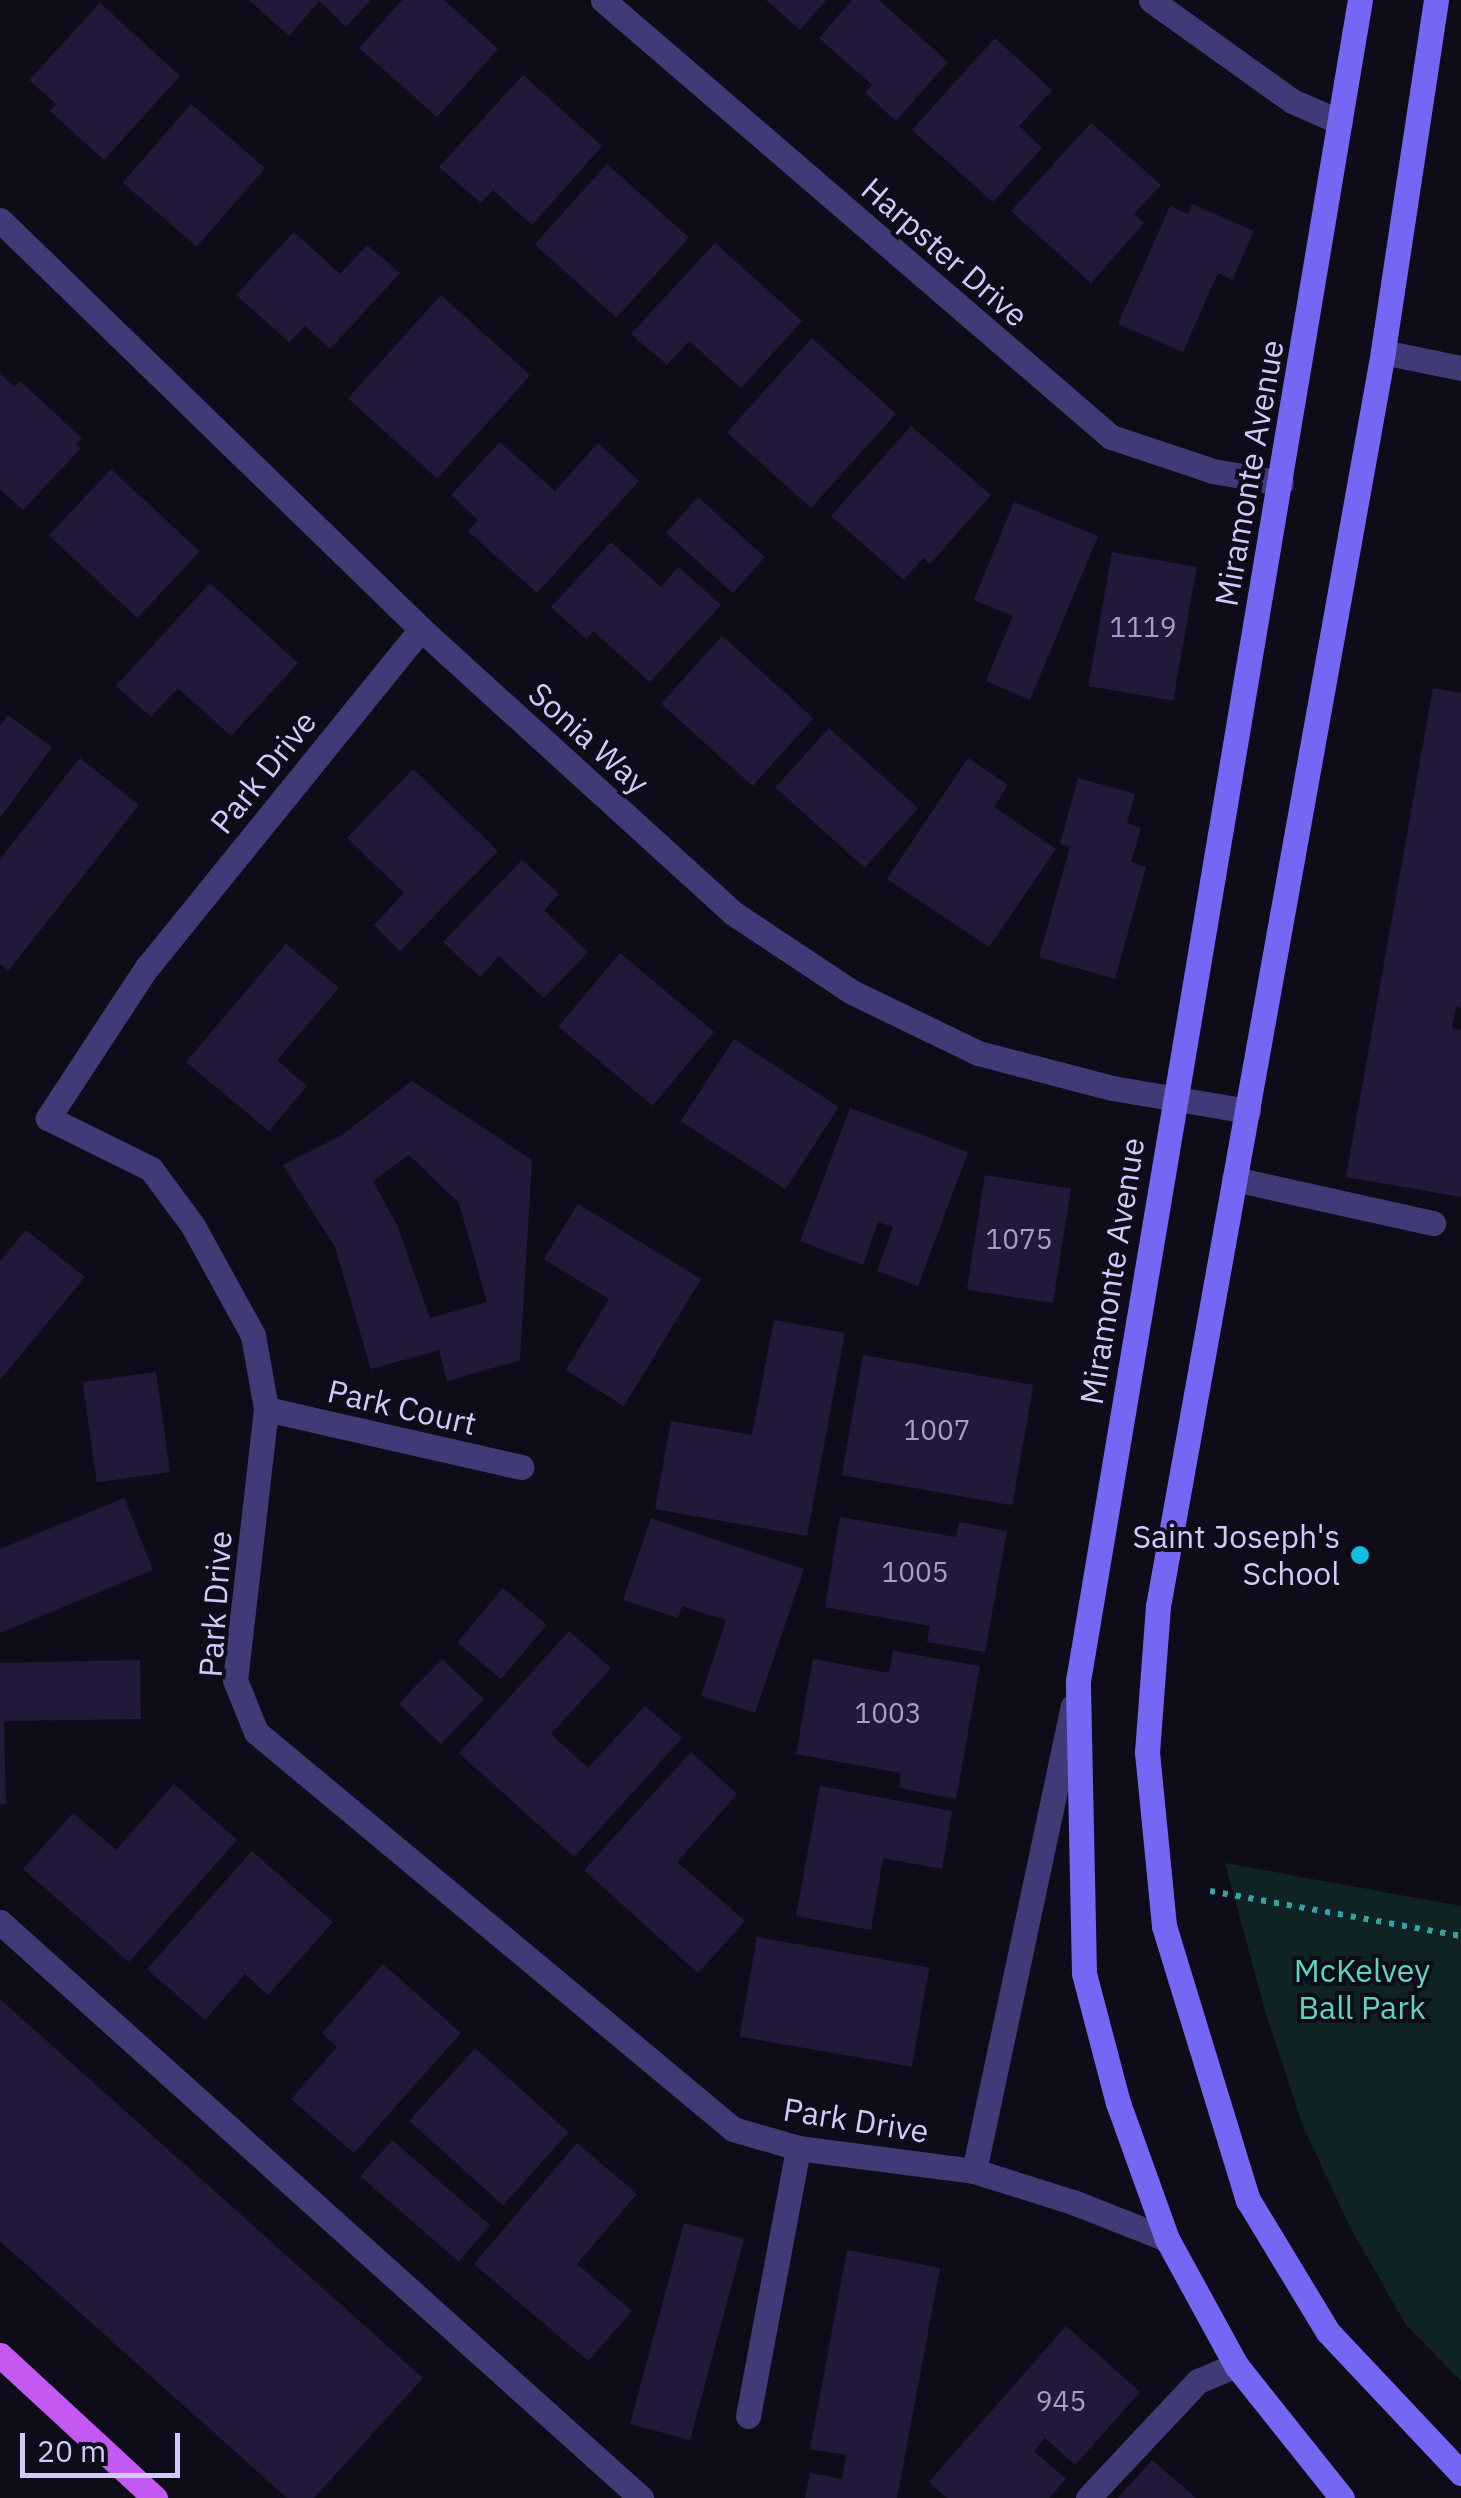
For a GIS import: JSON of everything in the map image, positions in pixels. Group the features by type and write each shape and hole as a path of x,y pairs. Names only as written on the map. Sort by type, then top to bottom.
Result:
{"main road":[{"name":"Miramonte Avenue","path":"1342,2498 1236,2365 1167,2239 1118,2103 1084,1973 1078,1681 1360,0"},
{"path":"1436,0 1384,352 1158,1606 1147,1752 1164,1926 1248,2200 1328,2332 1461,2473"},
{"path":"0,2355 155,2498"}],"street":[{"name":"Harpster Drive","path":"602,0 1111,437 1212,470 1281,483"},
{"path":"1151,0 1292,101 1340,122"},
{"name":"Sonia Way","path":"0,220 420,629 733,913 852,992 978,1053 1112,1088 1248,1110"},
{"path":"1384,352 1461,368"},
{"name":"Park Drive","path":"420,629 147,967 48,1118 152,1170 183,1212 253,1335 266,1410 235,1680 256,1732 733,2129 798,2148 974,2171 1073,2202 1167,2239"},
{"path":"1234,1180 1433,1223"},
{"name":"Park Court","path":"266,1410 522,1467"},
{"path":"974,2171 1078,1681"},
{"path":"0,1922 641,2498"},
{"path":"748,2416 798,2148"},
{"path":"1088,2498 1198,2381 1236,2365"}],"path":[{"path":"1210,1891 1461,1936"}],"green space":[{"name":"McKelvey Ball Park","path":"1225,1863 1461,1906 1461,2381 1406,2325 1350,2227 1302,2124 1266,2014"}],"building":[{"path":"249,0 371,0 346,27 319,1 289,36"},
{"path":"402,0 444,0 498,49 437,117 359,48"},
{"path":"766,0 826,0 800,30"},
{"path":"852,0 879,0 948,62 896,121 865,93 872,85 819,38"},
{"path":"100,3 180,76 104,160 50,111 56,104 29,80"},
{"path":"995,38 1052,90 1019,126 1042,148 993,202 912,130"},
{"path":"523,75 602,146 532,225 493,190 481,203 439,167"},
{"path":"191,104 265,168 197,247 123,182"},
{"path":"1091,123 1161,185 1134,214 1144,223 1091,283 1011,211"},
{"path":"607,164 689,238 616,318 535,244"},
{"path":"1192,204 1254,231 1232,280 1218,273 1183,352 1118,324 1170,206 1188,214"},
{"path":"294,232 340,274 367,245 400,273 330,349 305,326 289,342 236,295"},
{"path":"715,243 802,321 741,388 689,341 667,365 631,334"},
{"path":"441,295 530,375 437,479 348,398"},
{"path":"812,338 896,414 811,508 727,432"},
{"path":"0,374 15,387 20,381 82,438 76,445 81,448 23,510 0,489"},
{"path":"911,426 991,495 930,564 923,558 904,580 831,516"},
{"path":"500,442 555,491 598,443 639,481 537,593 468,531 478,520 451,495"},
{"path":"111,469 199,552 137,618 49,536"},
{"path":"698,497 765,557 733,593 666,533"},
{"path":"1014,502 1098,536 1030,700 986,681 1013,616 974,600"},
{"path":"611,542 661,587 678,567 721,605 650,682 593,631 586,639 551,607"},
{"path":"1112,552 1197,567 1173,701 1088,686"},
{"path":"210,583 298,663 231,736 178,688 151,717 116,686"},
{"path":"722,636 813,718 753,786 661,704"},
{"path":"1433,688 1461,693 1461,1008 1456,1007 1452,1028 1461,1030 1461,1197 1346,1177"},
{"path":"8,715 52,747 0,818 0,726"},
{"path":"829,728 918,808 865,868 775,787"},
{"path":"80,758 139,805 8,971 0,964 0,859"},
{"path":"968,758 1008,785 994,807 1056,849 989,947 887,879"},
{"path":"413,769 498,851 400,951 374,925 404,893 347,838"},
{"path":"1078,778 1135,794 1127,823 1141,828 1131,862 1146,867 1115,979 1039,957 1070,847 1060,844"},
{"path":"522,860 559,894 544,910 588,952 544,998 499,956 480,977 443,942"},
{"path":"286,944 339,988 277,1060 307,1086 269,1131 186,1062"},
{"path":"620,953 714,1032 653,1106 558,1027"},
{"path":"734,1039 839,1107 785,1189 681,1121"},
{"path":"412,1081 532,1160 520,1360 447,1381 439,1350 371,1369 335,1247 283,1165 342,1135","holes":["409,1155 459,1203 487,1302 430,1318 398,1227 373,1181"]},
{"path":"850,1108 968,1152 918,1286 877,1271 893,1227 878,1222 863,1265 800,1241"},
{"path":"985,1175 1071,1189 1053,1303 967,1290"},
{"path":"578,1204 701,1279 624,1406 566,1370 609,1299 544,1259"},
{"path":"26,1230 85,1277 0,1380 0,1261"},
{"path":"774,1320 845,1333 807,1536 655,1509 671,1421 752,1435"},
{"path":"863,1355 1033,1385 1012,1505 842,1475"},
{"path":"156,1372 170,1472 97,1482 83,1382"},
{"path":"124,1498 153,1570 0,1633 0,1549"},
{"path":"840,1517 956,1537 959,1522 1007,1531 985,1652 927,1642 930,1626 825,1607"},
{"path":"651,1518 804,1569 755,1713 701,1696 726,1620 682,1606 678,1618 623,1600"},
{"path":"503,1588 547,1625 501,1679 457,1642"},
{"path":"569,1631 611,1668 551,1734 588,1768 645,1706 682,1738 574,1857 459,1753"},
{"path":"893,1651 980,1666 956,1799 899,1788 901,1773 796,1754 813,1659 889,1673"},
{"path":"442,1659 484,1699 441,1744 399,1704"},
{"path":"140,1660 141,1719 4,1721 6,1804 0,1804 0,1663"},
{"path":"691,1752 737,1794 677,1862 745,1921 698,1973 584,1870"},
{"path":"174,1784 237,1840 129,1962 23,1869 73,1813 116,1850"},
{"path":"820,1786 952,1811 942,1869 883,1858 871,1930 796,1916"},
{"path":"252,1851 333,1922 268,1995 245,1974 205,2020 147,1969"},
{"path":"757,1937 929,1967 912,2067 739,2036"},
{"path":"383,1964 461,2033 354,2153 291,2099 337,2047 322,2033"},
{"path":"0,1999 423,2378 314,2498 287,2498 0,2241"},
{"path":"475,2048 569,2132 503,2205 409,2121"},
{"path":"392,2140 490,2225 459,2262 361,2176"},
{"path":"577,2143 637,2194 577,2264 632,2311 588,2361 474,2264"},
{"path":"684,2223 744,2239 690,2440 630,2424"},
{"path":"847,2250 940,2268 897,2498 805,2498 810,2473 842,2479 846,2455 810,2449"},
{"path":"1066,2326 1140,2392 1075,2465 1045,2438 1034,2451 1066,2479 1049,2498 947,2498 929,2482"},
{"path":"1152,2460 1196,2498 1118,2498"}],"place":[{"name":"Saint Joseph's School","path":"1360,1555"}]}
